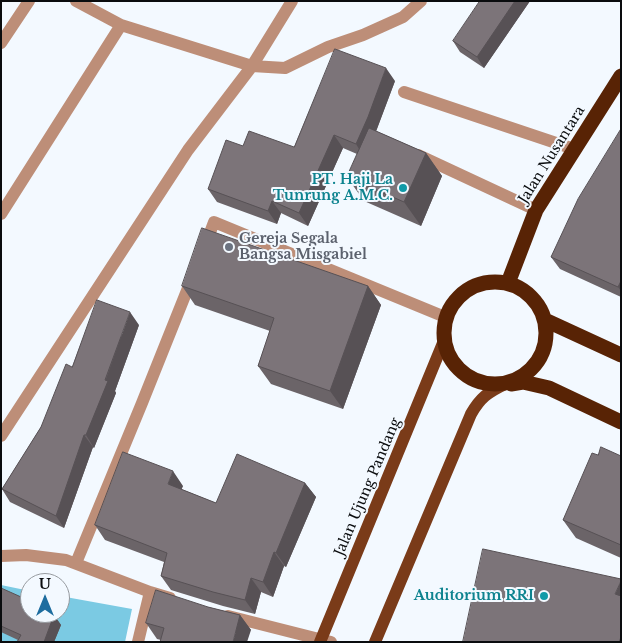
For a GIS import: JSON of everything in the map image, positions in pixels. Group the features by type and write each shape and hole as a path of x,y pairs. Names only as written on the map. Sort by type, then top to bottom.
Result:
{"highway":[{"name":"Jalan Nusantara","path":"508,283 536,210 621,76"},
{"path":"504,384 523,377 537,363 546,342 545,320 538,304 525,292 508,283 492,282 460,295 452,304 445,317 443,343 452,363 468,378 488,385 504,384 523,382 549,388 621,422"},
{"path":"545,320 621,355"}],"main road":[{"name":"Jalan Ujung Pandang","path":"324,641 443,343"},
{"path":"375,642 471,414 484,395 504,384"}],"lane":[{"path":"1,42 29,1"},
{"path":"76,1 121,25 252,66 285,68 328,46 363,35 403,17 421,1"},
{"path":"1,436 188,150 252,66 292,1"},
{"path":"1,214 121,25"},
{"path":"404,92 574,149"},
{"path":"410,152 536,210"},
{"path":"76,563 214,222 445,317"},
{"path":"1,556 26,555 66,560 150,592 186,603"},
{"path":"138,642 150,592"},
{"path":"212,611 324,641"}],"water":[{"path":"1,585 20,589 20,623 70,623 70,598 132,609 125,642 1,642"}],"building":[{"path":"480,1 515,1 477,57 453,41"},
{"path":"335,49 386,68 356,144 334,135 299,213 272,201 268,211 208,189 226,140 243,146 249,131 294,147"},
{"path":"369,128 426,153 404,202 347,177"},
{"path":"621,129 621,281 618,287 551,257 578,199"},
{"path":"202,228 368,286 330,391 258,366 274,318 182,286"},
{"path":"97,300 130,312 105,380 108,381 86,435 84,435 56,516 2,489 41,427 66,364 72,367"},
{"path":"601,447 621,456 621,545 563,520 592,453 598,455"},
{"path":"123,452 173,471 168,484 216,503 237,454 305,483 276,553 274,552 263,582 251,578 245,600 161,576 167,553 95,525"},
{"name":"Auditorium RRI","path":"483,549 621,579 615,594 621,596 621,637 619,642 463,642"},
{"path":"1,588 20,597 20,623 51,623 44,642 17,642 21,635 1,626"},
{"path":"156,590 240,615 233,642 160,642 164,628 146,623"}],"place":[{"name":"PT. Haji La Tunrung A.M.C.","path":"403,188"},
{"name":"Gereja Segala Bangsa Misgabiel","path":"229,247"},
{"name":"Auditorium RRI","path":"544,596"}]}
